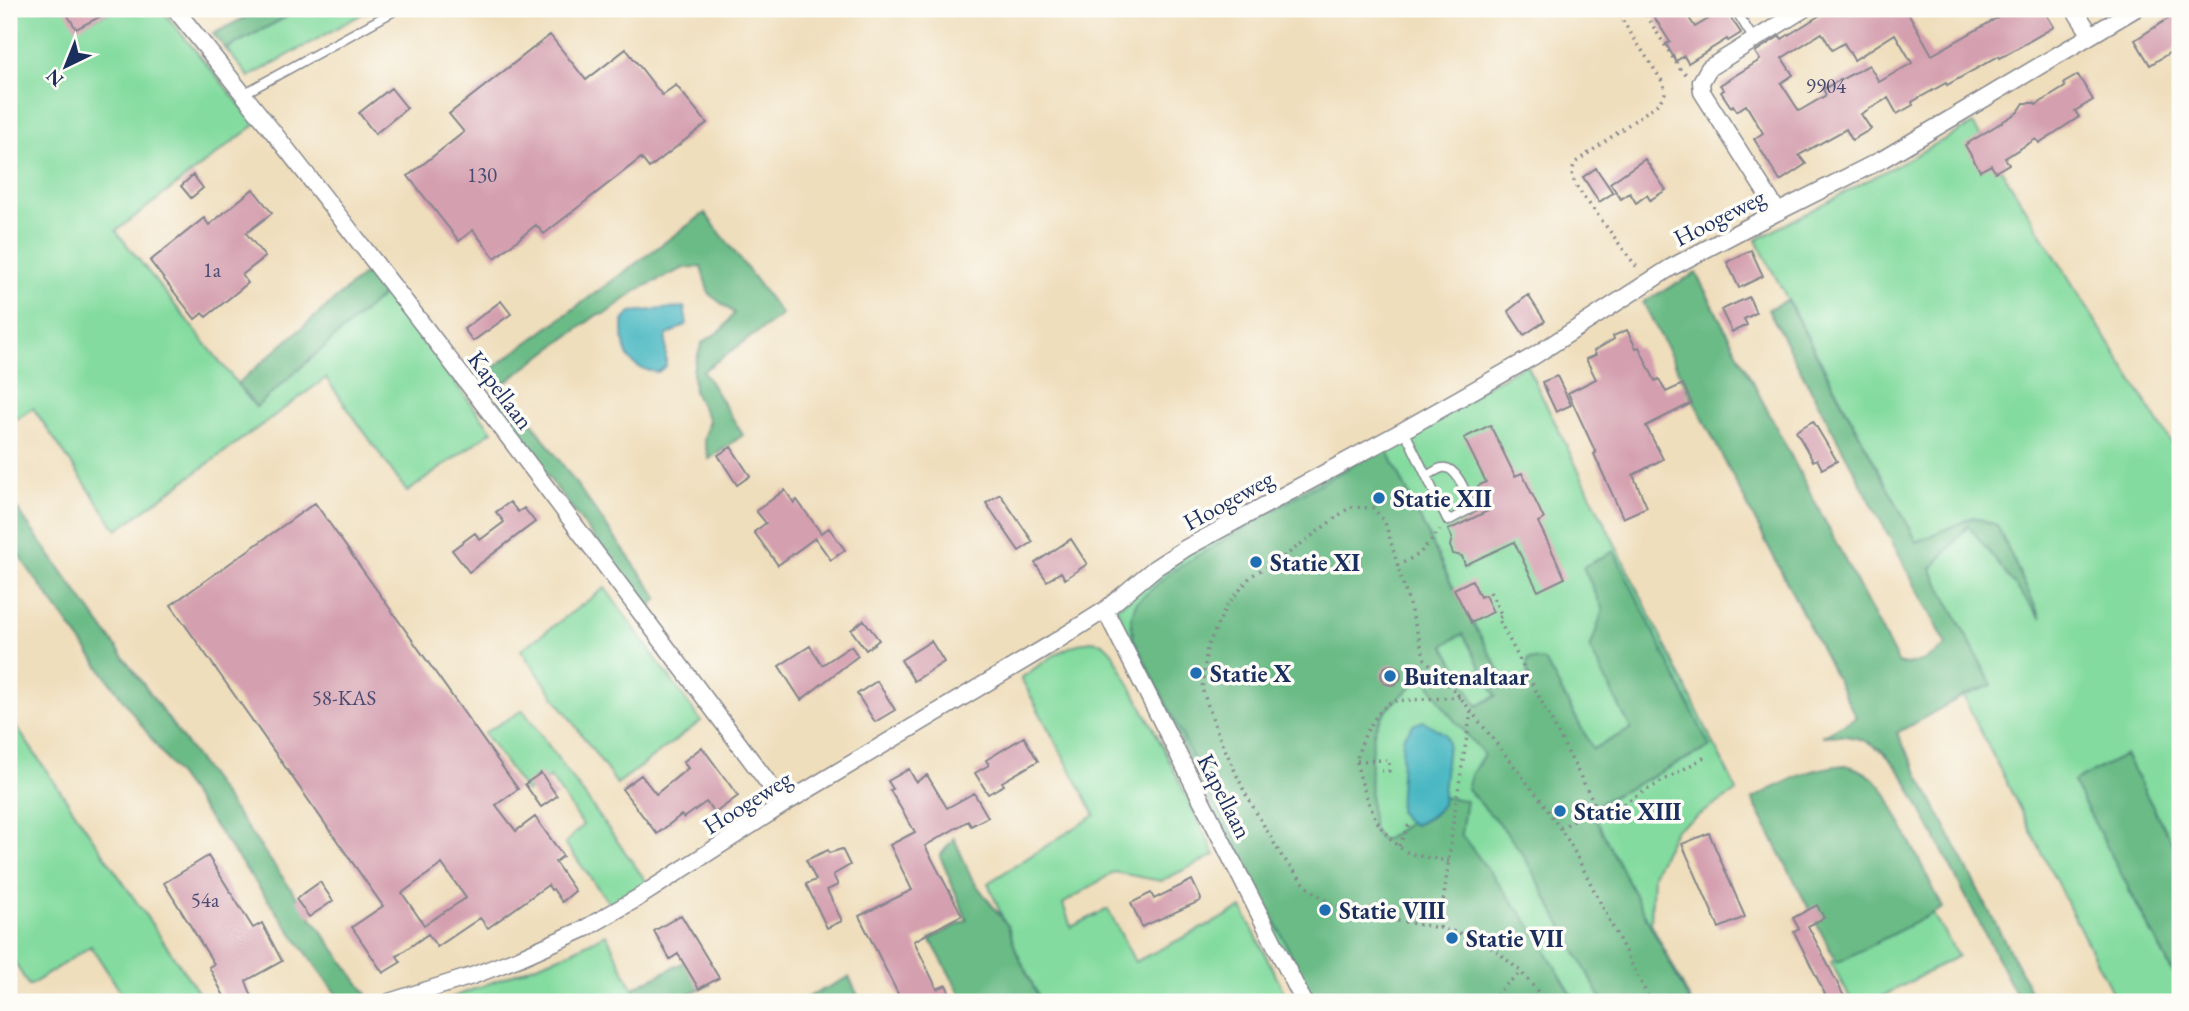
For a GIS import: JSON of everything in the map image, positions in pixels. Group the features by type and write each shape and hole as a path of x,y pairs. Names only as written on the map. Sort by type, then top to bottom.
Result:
{"street":[{"name":"Kapellaan","path":"175,9 481,400 784,804"},
{"path":"1778,212 1702,92 1701,82 1709,68 1804,9"},
{"path":"2074,9 2091,35"},
{"name":"Hoogeweg","path":"390,1002 507,963 584,929 636,899 784,804 1053,643 1105,610 1156,568 1186,548 1534,356 1670,268 1883,159 2135,9"},
{"name":"Kapellaan","path":"1105,610 1304,1002"}],"lane":[{"path":"243,94 398,9"},
{"path":"1735,9 1754,40"},
{"path":"1404,430 1426,476 1448,521 1472,508 1454,471 1444,467 1426,476"}],"path":[{"path":"1615,9 1664,84 1665,93 1659,103 1576,162 1571,172 1578,190 1648,283"},
{"path":"1642,9 1682,72 1701,82"},
{"path":"1546,1002 1521,972 1478,938 1440,928 1356,914 1331,904 1308,888 1281,855 1245,793 1218,734 1202,689 1207,647 1226,607 1251,576 1285,556 1350,507 1373,508 1385,522 1425,659 1460,697 1560,828 1651,1002"},
{"path":"1397,566 1419,554 1448,521"},
{"path":"1489,592 1502,616 1498,618 1601,816 1705,757"},
{"path":"1449,862 1403,850 1379,825 1365,794 1357,761 1365,737 1385,705 1393,701 1460,697"},
{"path":"1440,928 1471,712"},
{"path":"1357,761 1389,760 1389,771 1382,771"},
{"path":"1560,828 1591,811"},
{"path":"1399,846 1410,822"},
{"path":"1494,1002 1499,991 1521,972"}],"green space":[{"path":"9,9 68,9 76,27 116,9 161,9 256,124 116,231 256,407 386,292 492,431 407,492 326,378 117,530 33,408 9,424"},
{"path":"261,9 301,9 226,49 213,34"},
{"path":"301,9 371,9 249,77 226,49"},
{"path":"1973,124 2180,457 2180,858 2125,755 2128,889 2180,986 2180,1002 2117,1002 1963,696 1992,685 1931,569 1969,525 2038,615 1974,517 1917,542 1756,240"},
{"path":"705,213 782,315 703,371 743,435 709,459 704,440 709,420 694,392 693,370 702,343 723,329 734,313 709,294 701,267 684,268 639,289 605,314 597,315 495,390 483,375"},
{"path":"369,270 386,292 256,407 237,384"},
{"path":"1696,273 1899,664 1925,659 1947,645 1768,309 1787,300 1917,542 1974,517 1997,525 2041,619 1968,525 1931,569 1992,685 1963,696 1897,733 2036,1002 2020,1002 1898,768 1881,750 1861,739 1822,736 1856,717 1643,302"},
{"path":"1526,364 1737,791 1675,830 1653,874 1651,923 1691,1002 1307,1002 1116,608 1188,554"},
{"path":"507,399 524,411 658,598 648,610 492,402"},
{"path":"1386,447 1451,583 1503,677 1521,684 1528,682 1529,659 1545,661 1593,749 1631,729 1590,649 1603,610 1583,567 1614,551 1710,747 1590,808 1690,1002 1603,1002 1524,856 1503,828 1467,789 1471,775 1484,754 1447,712 1424,675 1391,706 1376,727 1370,778 1374,831 1380,839 1386,839 1410,822 1414,825 1432,815 1439,807 1442,797 1466,800 1461,834 1533,929 1576,1002 1315,1002 1133,638 1131,618 1136,603 1172,571","holes":["1463,634 1496,696 1477,706 1444,645"]},
{"path":"9,498 371,1000 342,1002 9,542"},
{"path":"605,588 701,721 617,784 521,650"},
{"path":"1091,641 1103,643 1112,652 1153,727 1215,855 1161,881 1114,872 1063,904 1071,927 1108,909 1135,962 1242,908 1289,1002 1041,1002 988,883 1095,815 1021,678 1063,650"},
{"path":"523,710 648,884 611,906 565,843 583,825 550,777 526,792 484,733"},
{"path":"9,716 205,1002 127,1002 91,946 29,986 9,953"},
{"path":"2125,755 2180,858 2180,986 2073,782"},
{"path":"1846,765 1867,774 1884,790 1943,908 1837,963 1752,799 1808,773"},
{"path":"954,838 972,879 1008,926 1017,953 1041,1002 965,1002 930,939 967,920 940,856"},
{"path":"1930,909 1958,956 1872,1002 1852,1002 1831,962"},
{"path":"606,934 639,1002 443,1001 568,953"},
{"path":"696,956 710,985 672,1000 673,1002 639,1002 633,988"},
{"path":"849,977 861,1002 798,1002"}],"water":[{"path":"684,307 687,324 666,336 666,366 658,372 638,367 632,362 625,349 623,331 623,321 631,312"},
{"path":"1423,721 1445,734 1448,743 1442,804 1433,814 1414,825 1404,819 1399,811 1403,738 1413,725"}],"building":[{"path":"64,9 115,9 76,29"},
{"path":"1649,9 1683,9 1695,27 1725,9 1741,33 1688,63 1684,56 1676,61 1666,44 1670,42"},
{"path":"1830,9 1906,9 1932,55 1997,18 1992,9 2043,9 2054,27 2000,58 1999,56 1947,85 1946,83 1912,102 1913,105 1897,114 1888,98 1861,114 1871,129 1852,140 1846,129 1799,155 1806,164 1780,181 1754,139 1763,133 1746,105 1737,111 1733,105 1731,107 1721,92 1724,90 1720,85 1760,60 1755,52 1780,36 1782,39","holes":["1822,33 1832,50 1844,43 1854,60 1895,34 1912,63 1879,82 1869,65 1823,89 1826,95 1799,111 1781,83 1793,75 1782,58"]},
{"path":"2180,11 2180,46 2150,65 2135,40"},
{"path":"550,35 586,80 626,49 662,95 676,85 707,123 649,168 641,158 544,234 536,225 495,258 473,230 459,241 408,176 464,132 449,114"},
{"path":"2078,75 2093,100 2075,111 2079,117 2039,143 2036,139 2005,158 2009,164 1995,172 1991,165 1980,171 1965,145 2018,112 2024,103 2036,105 2065,87 2064,83"},
{"path":"391,88 407,108 375,134 359,113"},
{"path":"1645,159 1666,190 1650,200 1647,195 1636,203 1630,193 1621,199 1610,183"},
{"path":"1596,168 1613,193 1599,202 1583,177"},
{"path":"193,175 203,188 191,198 181,186"},
{"path":"253,189 272,213 246,233 265,257 242,275 248,283 206,317 203,313 195,319 150,261 204,218 209,225"},
{"path":"1751,250 1763,276 1739,288 1727,262"},
{"path":"1528,295 1545,321 1524,335 1508,311"},
{"path":"1749,297 1756,313 1744,319 1747,325 1732,332 1721,310"},
{"path":"501,301 511,314 473,341 464,329"},
{"path":"1627,330 1636,348 1639,347 1655,381 1659,379 1666,392 1683,384 1692,403 1646,426 1663,459 1633,475 1647,507 1623,518 1568,393 1596,379 1586,359 1596,355 1594,351 1614,339 1613,336"},
{"path":"1557,376 1571,405 1556,412 1542,382"},
{"path":"1813,421 1837,461 1822,469 1817,459 1813,461 1796,431"},
{"path":"1490,425 1515,476 1522,473 1544,519 1538,522 1565,578 1538,591 1514,542 1465,565 1462,556 1453,554 1450,546 1452,538 1448,530 1490,510 1478,486 1486,482 1464,438"},
{"path":"731,447 750,476 737,485 718,455"},
{"path":"785,490 794,503 797,500 821,533 829,528 845,550 831,560 815,538 778,565 754,532 766,523 756,511"},
{"path":"1000,494 1033,542 1019,551 986,503"},
{"path":"510,502 518,512 524,508 535,522 469,572 452,550 475,533 480,540 504,522 496,512"},
{"path":"315,503 518,789 496,805 516,831 535,817 563,856 555,862 575,891 562,902 548,885 488,928 480,918 437,947 428,934 397,956 401,962 383,973 352,927 383,906 171,605","holes":["442,864 466,898 424,925 402,893"]},
{"path":"1071,539 1087,564 1065,579 1061,572 1047,581 1035,563"},
{"path":"1472,580 1480,597 1485,595 1493,612 1471,623 1454,589"},
{"path":"864,620 879,640 866,650 851,630"},
{"path":"931,641 944,662 914,681 901,660"},
{"path":"810,646 822,665 851,646 858,656 801,700 779,666"},
{"name":"Buitenaltaar","path":"1391,665 1398,668 1401,675 1398,682 1391,685 1384,682 1381,675 1384,668"},
{"path":"877,681 895,710 875,722 857,694"},
{"path":"1024,737 1038,761 1002,782 1004,785 988,794 975,773 989,765 986,760"},
{"path":"702,747 738,796 715,813 706,802 684,818 681,815 657,834 622,789 641,775 656,794 688,768 683,762"},
{"path":"909,769 916,782 927,775 947,808 974,793 988,817 971,826 968,821 925,846 962,915 914,941 937,989 946,985 954,1002 902,1002 859,916 912,890 890,845 915,832 890,790 893,789 888,781"},
{"path":"541,773 557,796 541,807 525,784"},
{"path":"1709,833 1745,917 1719,928 1682,844"},
{"path":"842,849 850,865 833,875 838,885 827,890 842,921 827,928 806,884 816,880 806,860 828,850 829,853"},
{"path":"208,856 253,928 262,923 282,961 246,981 254,1002 227,1002 209,967 214,964 164,883"},
{"path":"1192,880 1200,901 1142,927 1131,903 1151,893 1154,899"},
{"path":"320,882 333,901 309,917 296,899"},
{"path":"1817,905 1824,918 1808,926 1847,1002 1829,1002 1794,932 1799,929 1793,918"},
{"path":"681,915 719,978 699,989 678,954 670,959 654,931"}],"place":[{"name":"Statie XII","path":"1379,498"},
{"name":"Statie XI","path":"1256,562"},
{"name":"Statie X","path":"1196,673"},
{"name":"Buitenaltaar","path":"1390,676"},
{"name":"Statie XIII","path":"1560,811"},
{"name":"Statie VIII","path":"1325,910"},
{"name":"Statie VII","path":"1452,938"}]}
